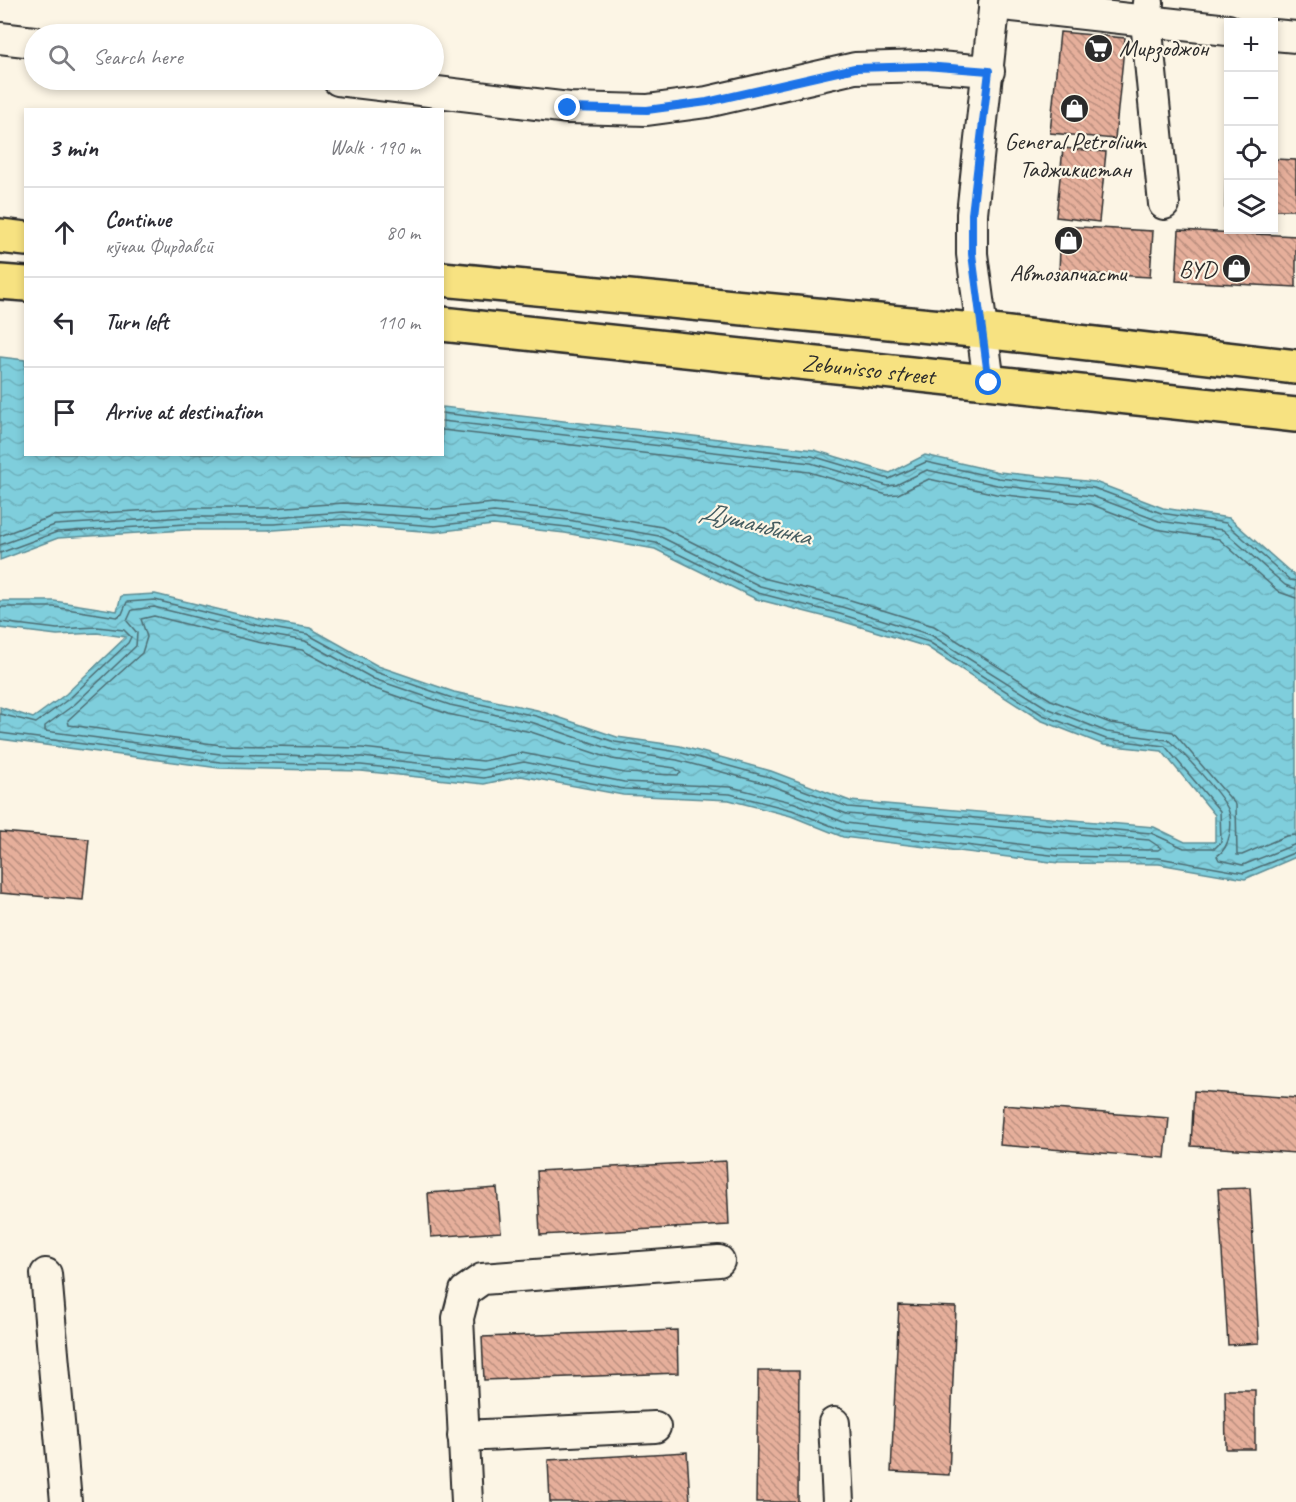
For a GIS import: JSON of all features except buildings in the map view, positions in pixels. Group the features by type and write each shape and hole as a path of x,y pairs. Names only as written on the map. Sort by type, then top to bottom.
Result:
{"main road":[{"path":"0,236 24,239"},
{"path":"444,279 983,331 1296,367"},
{"path":"0,282 24,284"},
{"name":"Zebunisso street","path":"444,324 1296,416"}],"street":[{"path":"989,383 983,331 975,295 972,214 989,71 994,2 1147,10 1224,29"},
{"path":"1147,10 1164,204"},
{"path":"1278,35 1296,37"},
{"path":"0,38 24,41"},
{"path":"420,90 568,108 647,110 707,102 855,68 925,66 989,71"},
{"path":"467,1502 458,1318 465,1291 482,1279 719,1261"},
{"path":"46,1274 66,1502"},
{"path":"834,1423 838,1502"},
{"path":"463,1436 654,1427"}],"water":[{"name":"Душанбинка","path":"0,357 24,360 24,456 444,456 444,407 814,450 890,473 925,455 999,472 1095,482 1163,508 1229,518 1296,577 1296,857 1245,879 1159,864 1059,863 843,837 791,816 729,800 623,795 521,776 484,784 361,771 219,768 0,739 0,707 33,718 66,694 126,637 97,633 57,635 0,628 0,601 54,601 117,611 121,596 155,594 262,620 310,628 378,666 454,692 537,710 617,737 680,746 771,771 850,801 1154,827 1185,842 1215,842 1215,815 1162,751 1104,745 1040,720 927,647 838,620 756,599 655,549 565,533 493,525 435,532 344,525 274,530 186,530 58,538 0,560"}],"place":[{"name":"Мирзоджон","path":"1098,48"},
{"name":"General Petrolium Таджикистан","path":"1075,108"},
{"name":"Автозапчасти","path":"1068,240"},
{"name":"BYD","path":"1237,269"}],"route":[{"path":"568,108 647,110 707,102 855,68 925,66 989,71 972,214 972,254 975,295 983,331 989,383"}]}
